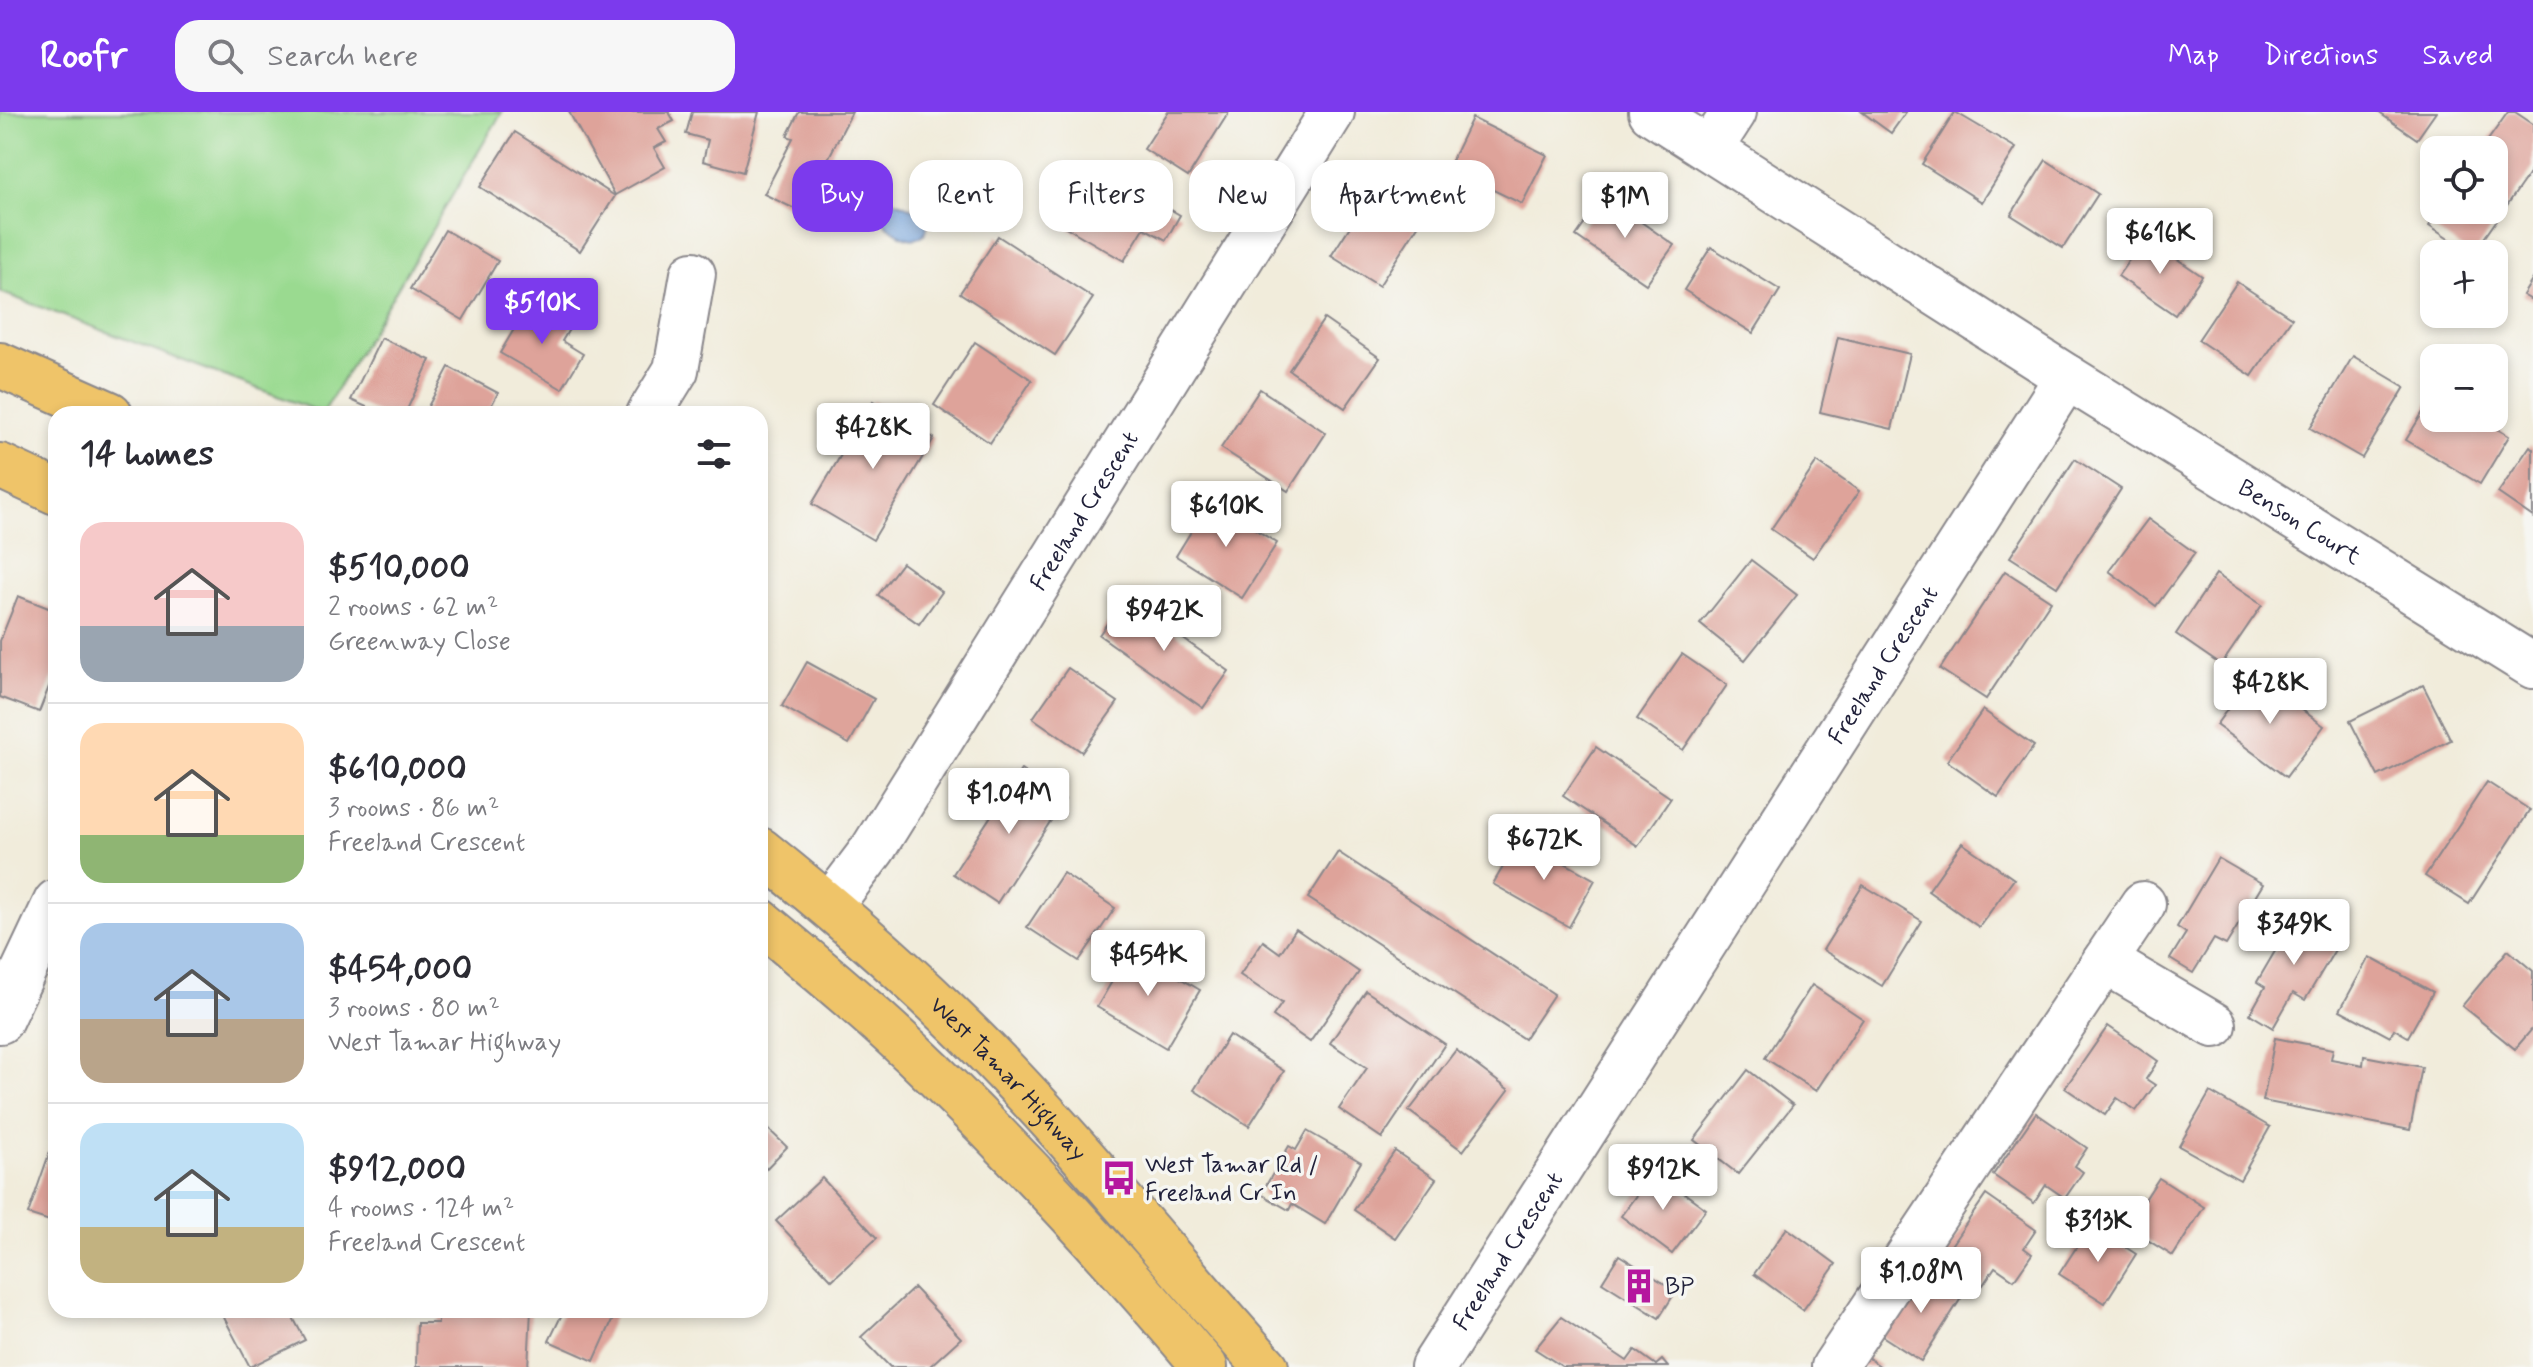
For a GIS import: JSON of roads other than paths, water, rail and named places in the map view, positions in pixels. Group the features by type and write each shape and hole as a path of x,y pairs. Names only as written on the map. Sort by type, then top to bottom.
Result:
{"highway":[{"path":"0,365 92,406"},
{"path":"0,466 48,488"},
{"name":"West Tamar Highway","path":"768,856 830,906 949,1015 1104,1180 1266,1367"},
{"name":"West Tamar Highway","path":"768,928 931,1071 973,1113 1156,1308 1205,1367"}],"street":[{"name":"Freeland Crescent","path":"830,906 873,849 1332,112"},
{"path":"1651,112 2067,377"},
{"path":"1710,149 1734,112"},
{"path":"654,406 676,370 693,274"},
{"name":"Freeland Crescent","path":"1433,1367 2067,377"},
{"name":"Benson Court","path":"2067,377 2533,666"},
{"path":"1834,1367 2143,904"},
{"path":"0,1021 48,919"},
{"path":"2105,961 2214,1025"}],"water":[{"path":"893,201 909,208 909,232 925,232 914,239 893,230"}],"place":[{"name":"West Tamar Rd / Freeland Cr In","path":"1119,1178"},
{"name":"BP","path":"1639,1286"}]}
